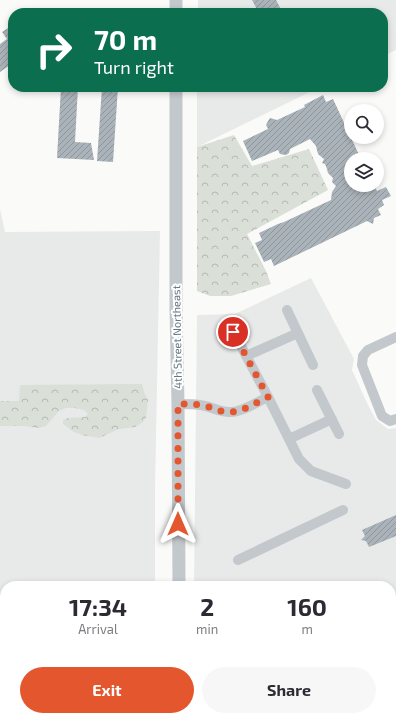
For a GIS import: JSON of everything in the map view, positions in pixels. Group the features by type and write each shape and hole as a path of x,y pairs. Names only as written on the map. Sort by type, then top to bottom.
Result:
{"street":[{"name":"4th Street Northeast","path":"176,92 176,308 179,581"},
{"path":"287,310 313,365"},
{"path":"233,332 299,459 311,471 346,484"},
{"path":"246,356 298,333"},
{"path":"396,337 368,350 363,356 362,365 382,416 390,421 396,419"},
{"path":"317,390 339,434"},
{"path":"178,404 201,405 219,411 231,412 241,410 268,397"},
{"path":"289,439 332,419"},
{"path":"238,560 343,510"}],"shaded area":[{"path":"198,0 396,0 396,50 388,54 388,8 198,8"},
{"path":"197,92 310,92 197,147"},
{"path":"0,209 5,232 160,231 155,488 155,581 0,581"},
{"path":"311,278 354,359 352,370 376,420 388,429 396,428 396,581 194,581 197,315 235,314"}],"green space":[{"path":"234,135 252,166 309,149 328,190 247,234 271,284 231,296 210,296 197,291 197,147"},
{"path":"142,384 145,395 148,399 146,418 142,423 135,427 119,429 99,438 74,432 63,424 63,420 68,418 85,417 88,414 84,410 75,408 66,408 59,411 46,426 39,428 0,426 0,401 19,401 20,385"}],"building":[{"path":"252,0 276,0 280,8 256,8"},
{"path":"8,28 8,66 0,72 0,44 7,39 2,32"},
{"path":"61,92 78,92 75,142 91,143 94,160 57,158"},
{"path":"102,92 118,92 113,162 97,161"},
{"path":"323,95 326,102 333,99 344,123 344,144 354,144 358,152 344,152 344,192 384,192 384,188 386,187 391,196 382,200 384,205 378,209 381,215 374,218 373,224 367,221 274,266 271,259 264,262 255,243 262,240 259,233 331,200 332,192 336,186 332,182 333,178 328,173 325,164 322,163 324,159 318,154 316,146 310,139 290,149 289,153 286,155 280,154 278,150 252,161 243,141 268,129 266,125 270,118 277,120 305,107 304,105"},
{"path":"396,515 396,536 369,547 366,541 361,540 365,536 362,530"}],"route":[{"path":"178,524 178,404 201,405 219,411 231,412 241,410 268,397 233,332"}]}
